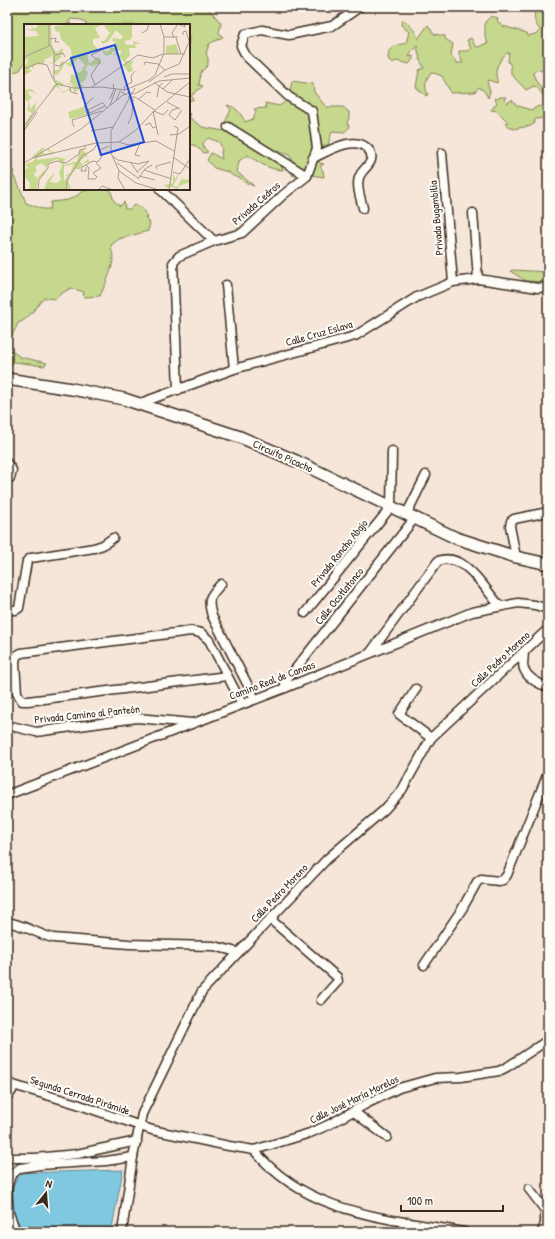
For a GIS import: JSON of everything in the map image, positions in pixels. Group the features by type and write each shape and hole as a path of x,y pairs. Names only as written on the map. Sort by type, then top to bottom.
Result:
{"main road":[{"name":"Circuito Picacho","path":"7,379 72,389 138,404 240,437 296,461 456,538 516,557 548,564"}],"street":[{"path":"228,127 307,176 317,148 312,111 289,97 246,56 241,46 245,34 262,30 289,35 332,26 360,7"},
{"path":"313,158 350,142 359,143 366,146 371,152 371,158 369,165 359,176 358,182 363,208"},
{"name":"Privada Bugambilia","path":"442,153 453,282"},
{"name":"Privada Cedros","path":"178,390 173,262 179,256 214,241 242,233 283,194 307,176"},
{"path":"161,190 214,241"},
{"path":"473,213 478,279"},
{"name":"Calle Cruz Eslava","path":"138,404 234,369 355,336 417,297 453,282 478,279 538,288 548,287"},
{"path":"226,285 234,369"},
{"path":"391,507 392,450"},
{"path":"7,463 12,470 10,478 7,480"},
{"name":"Calle Ocotlatonco","path":"285,688 285,682 410,517 426,475"},
{"name":"Privada Rancho Abajo","path":"305,613 391,507"},
{"path":"516,557 510,526 511,521 514,519 548,512"},
{"path":"7,610 16,610 19,608 26,561 31,558 94,548 103,545 113,538"},
{"path":"370,653 438,561 445,558 455,561 477,576 500,606"},
{"path":"221,584 210,597 208,605 212,616 255,699"},
{"name":"Camino Real de Canoas","path":"7,795 285,688 472,612 518,603 535,605 548,609"},
{"name":"Calle Pedro Moreno","path":"122,1232 133,1157 142,1114 202,991 237,952 327,859 384,810 402,790 431,738 548,629"},
{"path":"228,676 22,701 17,693 15,664 16,656 21,653 191,631 202,633 210,640 228,676 242,704"},
{"path":"524,652 524,668 529,676 534,681 548,687"},
{"path":"416,689 399,714 431,738"},
{"name":"Privada Camino al Panteón","path":"7,724 36,732 137,718 195,723"},
{"path":"424,965 477,882 481,879 499,881 503,880 507,875 548,773"},
{"path":"270,919 337,977 338,981 321,1000"},
{"path":"7,922 32,929 42,935 53,938 129,944 214,946 237,952"},
{"name":"Calle José María Morelos","path":"140,1126 229,1146 254,1150 310,1133 354,1112 398,1088 435,1078 461,1077 499,1071 548,1041"},
{"path":"7,1096 12,1092 13,1088 10,1083"},
{"name":"Segunda Cerrada Pirámide","path":"10,1083 140,1126"},
{"path":"354,1112 387,1137"},
{"path":"7,1158 35,1158 77,1154 137,1141"},
{"path":"254,1150 275,1172 320,1200 349,1210 464,1232"},
{"path":"16,1232 9,1212 7,1188 11,1175 20,1168 106,1161 133,1157"},
{"path":"529,1189 545,1210 545,1224 542,1232"},
{"path":"399,1232 408,1222"}],"green space":[{"path":"7,7 207,7 221,23 219,33 223,37 209,44 206,54 208,58 208,65 201,72 199,85 203,86 191,96 194,99 190,101 190,24 86,24 82,20 71,19 68,24 24,24 24,64 20,70 7,75"},
{"path":"536,8 548,17 548,80 546,68 540,71 538,68 533,73 536,81 544,92 543,95 537,87 534,86 526,90 511,74 511,66 508,61 509,52 498,64 496,71 497,83 487,81 490,92 488,98 485,92 479,87 475,92 450,93 442,76 431,72 427,78 426,89 428,95 426,96 416,87 419,70 424,68 420,60 417,46 411,52 409,57 413,56 413,59 409,64 397,61 391,63 388,58 389,51 394,46 406,43 409,32 401,25 403,20 412,28 418,39 428,25 434,34 445,36 445,39 453,44 451,55 457,63 463,63 459,55 459,51 467,51 471,49 467,40 471,38 475,46 480,47 488,43 485,37 485,22 491,16 498,18 497,21 503,26 527,33 528,36 538,33 540,30 534,17"},
{"path":"292,81 313,84 314,92 326,107 343,107 349,112 347,123 350,127 344,132 332,131 328,145 318,148 316,159 320,163 324,164 320,166 324,177 310,175 301,178 292,175 293,161 289,155 278,151 273,155 280,162 283,170 268,167 247,155 239,161 237,172 254,186 244,182 240,178 233,176 228,172 214,168 207,160 211,153 222,159 222,148 219,142 208,138 203,143 204,148 208,152 204,153 194,145 190,144 190,118 202,127 224,131 227,128 225,122 231,110 227,105 236,109 245,122 253,119 256,112 254,109 266,108 265,103 279,106 288,100"},
{"path":"500,97 506,97 504,100 507,103 512,100 516,105 531,110 539,106 545,109 548,103 548,119 535,119 534,124 530,126 513,129 506,125 505,123 508,122 497,111 491,110 497,103 494,98 497,99"},
{"path":"7,170 9,173 14,170 13,175 19,185 26,203 43,209 50,209 51,202 68,200 81,192 88,190 110,190 114,201 120,206 124,202 125,209 130,209 134,205 140,208 146,214 147,216 145,217 150,223 148,231 119,239 111,245 113,257 112,264 108,279 100,296 85,297 83,295 84,292 71,288 55,299 44,298 26,319 18,323 8,343 12,351 20,357 47,363 44,366 15,362 7,365"},
{"path":"510,271 548,272 548,282 526,281"}],"water":[{"path":"123,1170 112,1228 21,1227 12,1212 12,1191 19,1173"}]}
